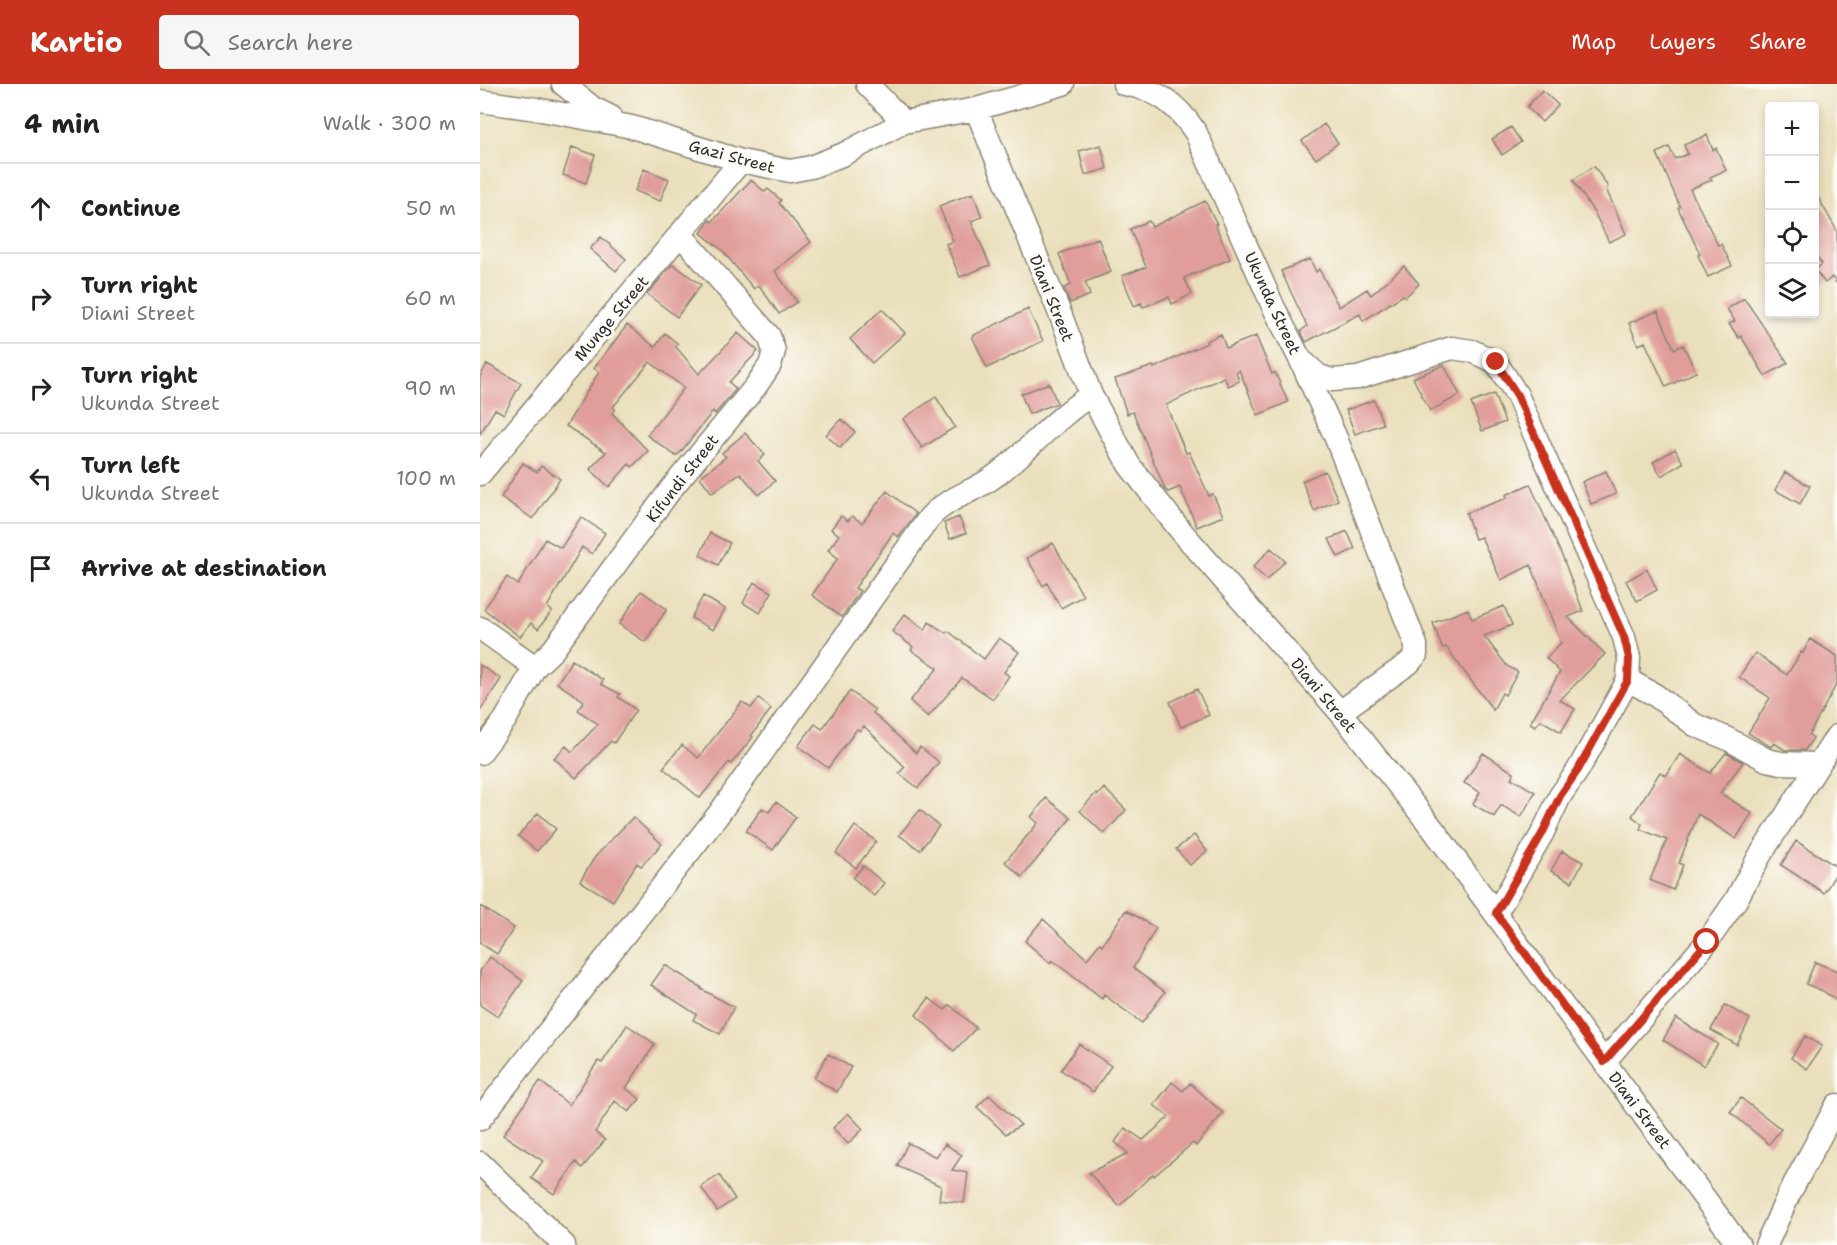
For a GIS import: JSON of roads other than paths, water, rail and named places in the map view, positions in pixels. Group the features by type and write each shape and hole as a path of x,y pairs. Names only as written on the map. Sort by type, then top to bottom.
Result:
{"street":[{"path":"563,84 593,108 632,127"},
{"path":"867,84 904,122"},
{"path":"976,109 1063,84"},
{"name":"Ukunda Street","path":"1124,84 1138,87 1168,100 1184,115 1196,133 1273,306 1300,359 1319,376 1332,380 1358,378 1452,348 1472,351 1496,362 1517,395 1624,637 1629,658 1628,680"},
{"name":"Gazi Street","path":"480,101 632,127 741,161 790,171 811,167 844,154 904,122 976,109"},
{"name":"Diani Street","path":"976,109 1091,395 1129,465 1181,531 1340,712 1433,829 1739,1245"},
{"name":"Munge Street","path":"480,474 741,161"},
{"name":"Kifundi Street","path":"480,753 505,720 535,667 554,650 671,489 756,386 770,365 774,351 769,336 681,235"},
{"path":"1300,359 1336,438 1416,645 1416,655 1409,663 1340,712"},
{"path":"480,1119 718,815 929,518 945,503 1005,469 1060,417 1091,395"},
{"path":"480,628 535,667"},
{"path":"1496,913 1542,834 1560,796 1578,770 1628,680 1655,695 1695,725 1726,738 1767,760 1818,764"},
{"path":"1604,1062 1707,942 1736,900 1760,857 1837,736"},
{"path":"1766,1245 1789,1194 1837,1105"},
{"path":"480,1163 564,1245"}]}
